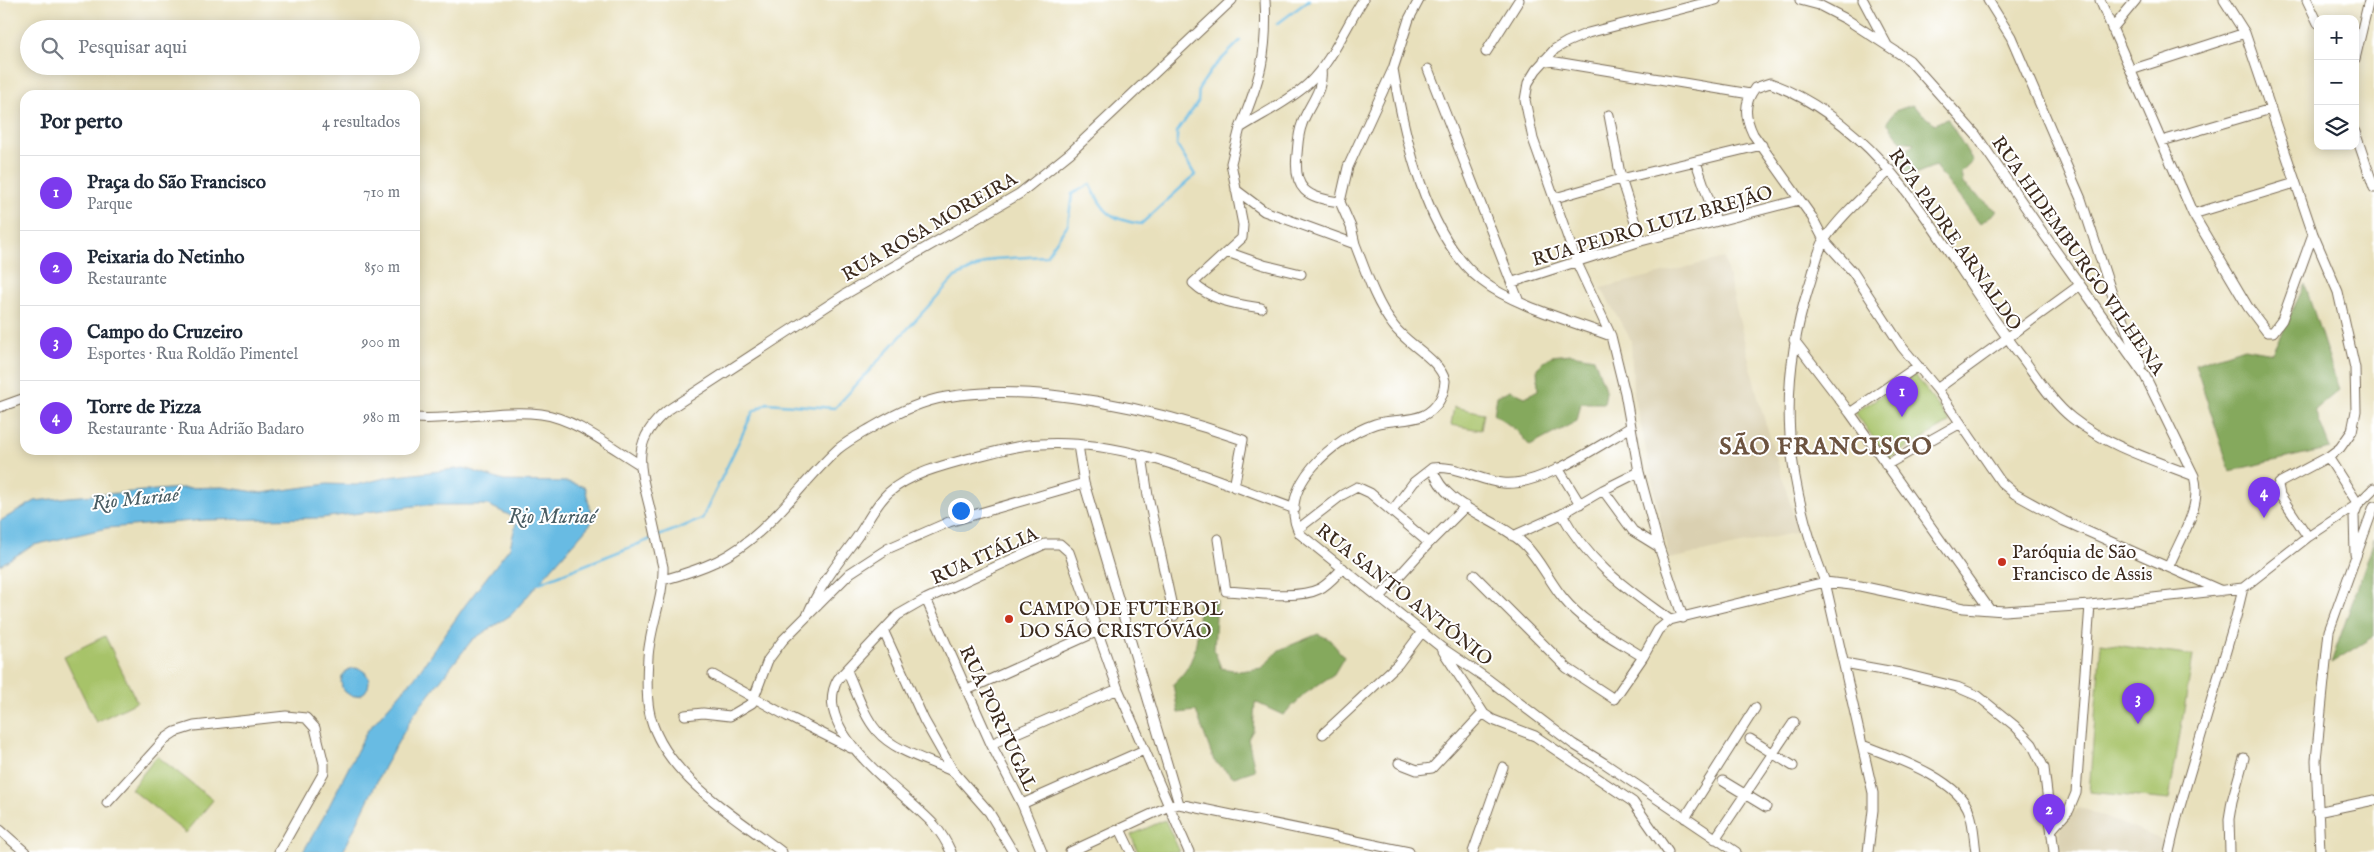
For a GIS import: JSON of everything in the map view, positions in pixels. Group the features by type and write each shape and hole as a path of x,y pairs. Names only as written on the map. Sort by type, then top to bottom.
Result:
{"street":[{"name":"RUA ROSA MOREIRA","path":"639,464 642,446 648,430 668,410 844,295 981,218 1019,194 1070,153 1232,0"},
{"path":"1261,308 1225,302 1201,290 1193,283 1237,244 1243,233 1231,163 1240,128 1260,80 1263,62 1266,0"},
{"path":"1240,128 1297,93 1320,70 1362,0"},
{"path":"1320,70 1320,85 1302,123 1299,136 1296,178 1301,188 1308,194 1321,200 1340,202 1348,167 1393,69 1409,19 1419,0"},
{"path":"1486,52 1519,0"},
{"path":"1683,618 1639,472 1619,364 1611,336 1577,263 1534,139 1525,100 1528,84 1544,60 1555,49 1566,42 1588,33 1716,0"},
{"name":"RUA HIDEMBURGO VILHENA","path":"1800,0 1819,5 1846,19 1909,60 1976,135 2145,376 2194,476 2196,498 2169,566"},
{"path":"1863,0 1887,45"},
{"path":"1988,0 2011,37 2081,199 2111,291 2145,376"},
{"path":"2100,0 2192,214 2248,307 2263,330 2269,333 2278,327 2282,320 2313,234"},
{"path":"2112,29 2136,0"},
{"path":"2224,0 2245,33 2313,234 2338,292 2355,368 2356,411 2352,431 2340,448 2328,457 2281,482 2278,489 2308,537"},
{"path":"2308,0 2315,15"},
{"path":"2359,42 2369,0"},
{"path":"2131,70 2245,33"},
{"path":"1544,60 1750,94 1746,114 1748,124 1812,217 1824,240 1853,272 1902,347 1937,389 1991,470 2015,494 2064,521 2222,591"},
{"path":"1393,69 1404,124 1436,224 1448,244 1483,282 1519,302 1611,336"},
{"path":"1428,69 1513,282 1519,302"},
{"name":"RUA PADRE ARNALDO","path":"1750,94 1761,84 1770,83 1805,98 1848,127 1890,170 1913,200 2006,338 2071,418 2117,446 2194,476"},
{"path":"2162,141 2271,110"},
{"path":"1609,115 1620,179 1641,241"},
{"path":"2359,141 2371,169 2374,188"},
{"path":"1555,198 1620,179 1762,145"},
{"path":"1696,162 1716,221"},
{"path":"1868,852 1873,793 1825,582 1814,554 1791,462 1788,418 1794,340 1824,240 1890,170"},
{"path":"2192,214 2295,183"},
{"path":"1236,190 1264,211 1355,244"},
{"name":"RUA PEDRO LUIZ BREJÃO","path":"1513,282 1641,241 1799,200"},
{"name":"RUA SANTO ANTÔNIO","path":"1340,202 1351,226 1355,244 1382,308 1394,328 1440,369 1445,381 1444,390 1433,409 1424,415 1377,424 1359,430 1326,452 1301,484 1295,509 1298,529 1308,542 1380,597 1442,648 1476,671 1573,744 1736,852"},
{"path":"1228,252 1264,265 1300,274"},
{"path":"1937,389 2080,284"},
{"path":"1794,340 1850,413 1990,610"},
{"path":"1850,413 1918,366"},
{"path":"664,580 718,561 744,543 765,526 847,442 892,416 945,397 997,392 1047,396 1109,404 1210,429 1243,440 1234,487"},
{"path":"0,406 20,400"},
{"path":"420,418 520,412 542,414 566,422 639,464 663,567 664,580 648,654 649,711 656,733 665,751 680,770 710,797 782,852"},
{"path":"1886,465 1959,424"},
{"path":"1392,511 1414,482 1432,468 1445,468 1486,481 1516,484 1537,478 1558,468 1631,427"},
{"path":"807,616 821,587 878,505 895,488 949,464 1019,446 1042,444 1078,445 1119,450 1178,465 1295,509"},
{"path":"1078,445 1084,483 1179,804"},
{"path":"1142,456 1148,496 1174,616"},
{"path":"2320,852 2316,760 2329,631 2373,508 2358,504 2328,457"},
{"path":"1432,468 1442,488 1513,536 1533,555 1562,597 1575,611 1595,627 1643,657"},
{"path":"1558,468 1580,504"},
{"path":"1513,536 1562,514 1639,472"},
{"path":"684,715 703,713 730,716 745,708 755,698 771,653 850,573 875,556 910,538 949,522 1084,483"},
{"path":"1298,529 1342,495 1357,487 1370,493 1429,543"},
{"path":"1474,575 1567,668 1614,699 1643,657 1658,630 1670,620 1825,582 1844,583 1964,608 2004,612 2090,605 2243,588 2308,537 2358,504 2374,488"},
{"path":"1603,490 1634,531 1660,546"},
{"path":"2354,564 2354,515 2358,504"},
{"path":"1380,597 1466,506"},
{"path":"1562,514 1581,545 1600,567 1670,620"},
{"path":"2338,516 2354,515 2369,520"},
{"path":"1218,539 1226,591 1297,594 1312,592 1321,588 1343,568"},
{"name":"RUA ITÁLIA","path":"951,852 936,827 856,750 844,736 837,721 831,698 836,684 898,616 926,599 1032,549 1056,543 1065,547 1069,552 1096,632 1118,689 1189,852"},
{"path":"2169,852 2178,813 2243,588"},
{"name":"RUA PORTUGAL","path":"926,599 991,744 1022,804 1042,852"},
{"path":"2053,828 2069,810 2076,793 2090,605"},
{"path":"884,632 924,720 952,771 988,812 1013,852"},
{"path":"967,690 1096,632"},
{"path":"1323,734 1398,664 1422,632"},
{"path":"1442,648 1483,712 1493,720 1535,736 1633,802 1668,852"},
{"path":"1844,663 1900,673 1957,687 1978,696 2000,712 2032,744 2044,768 2053,828 2054,852"},
{"path":"847,671 869,720 877,731 902,748 952,771"},
{"path":"1464,683 1476,671"},
{"path":"714,675 856,750"},
{"path":"991,744 1118,689"},
{"path":"1685,818 1755,708"},
{"path":"1399,763 1417,770 1432,768 1483,712"},
{"path":"107,803 166,738 183,728 286,716 306,718 315,728 324,764 324,772 279,852"},
{"path":"1715,839 1794,722"},
{"path":"1750,739 1793,766"},
{"path":"1862,745 1926,773 1961,797 1970,813 1976,852"},
{"path":"1022,804 1144,750"},
{"path":"2230,852 2232,801 2244,758"},
{"path":"1473,852 1503,767"},
{"path":"1723,781 1766,807"},
{"path":"2317,812 2374,800"},
{"path":"1070,852 1168,806 1179,804 1409,852"},
{"path":"1120,828 1131,852"},
{"path":"0,830 25,852"}],"shaded area":[{"path":"1724,258 1760,405 1799,532 1669,559 1633,388 1631,340 1601,288"},
{"path":"2079,807 2165,841 2163,852 2061,852 2060,829"}],"green space":[{"path":"1912,105 1935,124 1947,118 1973,161 1961,173 1963,184 1997,211 1980,224 1935,166 1910,176 1896,162 1914,143 1901,141 1887,122 1895,111"},
{"path":"2305,284 2339,390 2315,410 2330,448 2230,471 2195,364 2244,348 2272,353"},
{"path":"1571,354 1594,358 1606,392 1604,403 1581,403 1577,421 1530,446 1516,430 1494,414 1497,396 1510,390 1525,397 1538,390 1537,368 1551,356"},
{"path":"1915,375 1950,422 1888,459 1855,412"},
{"path":"1454,407 1484,413 1481,430 1451,425"},
{"path":"2374,539 2374,636 2331,663 2373,543"},
{"path":"1217,600 1214,650 1221,668 1240,671 1262,668 1279,650 1318,634 1329,639 1344,657 1334,674 1306,693 1283,715 1255,702 1253,730 1248,739 1255,770 1234,777 1214,761 1196,711 1178,713 1173,684 1182,675 1193,656 1197,636 1199,601"},
{"path":"105,636 137,702 96,722 64,656"},
{"path":"2101,643 2193,656 2169,800 2089,792"},
{"path":"157,756 213,800 186,833 131,789"},
{"path":"1165,820 1180,852 1138,852 1131,835"}],"water":[{"name":"Rio Muriaé","path":"464,468 504,481 568,482 585,487 593,521 511,615 472,640 414,714 384,767 343,852 303,852 324,816 367,731 415,677 466,604 510,547 517,519 488,505 422,505 321,518 205,520 107,528 34,545 0,565 0,521 35,501 181,488 223,487 262,493 327,484 356,485 389,477"},
{"path":"355,668 365,672 369,682 365,692 355,696 345,692 341,682 345,672"}],"waterway":[{"path":"1277,24 1309,0"},
{"path":"539,583 702,519 753,412 767,403 835,408 955,277 994,259 1046,256 1068,224 1072,194 1090,184 1099,202 1114,217 1141,224 1195,175 1177,145 1177,132 1198,102 1199,88 1212,69 1240,41"}],"place":[{"name":"Praça do São Francisco","path":"1902,417"},
{"name":"Torre de Pizza","path":"2264,518"},
{"name":"Paróquia de São Francisco de Assis","path":"2002,562"},
{"name":"CAMPO DE FUTEBOL DO SÃO CRISTÓVÃO","path":"1009,619"},
{"name":"Campo do Cruzeiro","path":"2138,724"},
{"name":"Peixaria do Netinho","path":"2049,835"}],"district":[{"name":"SÃO FRANCISCO","path":"1826,446"}]}
